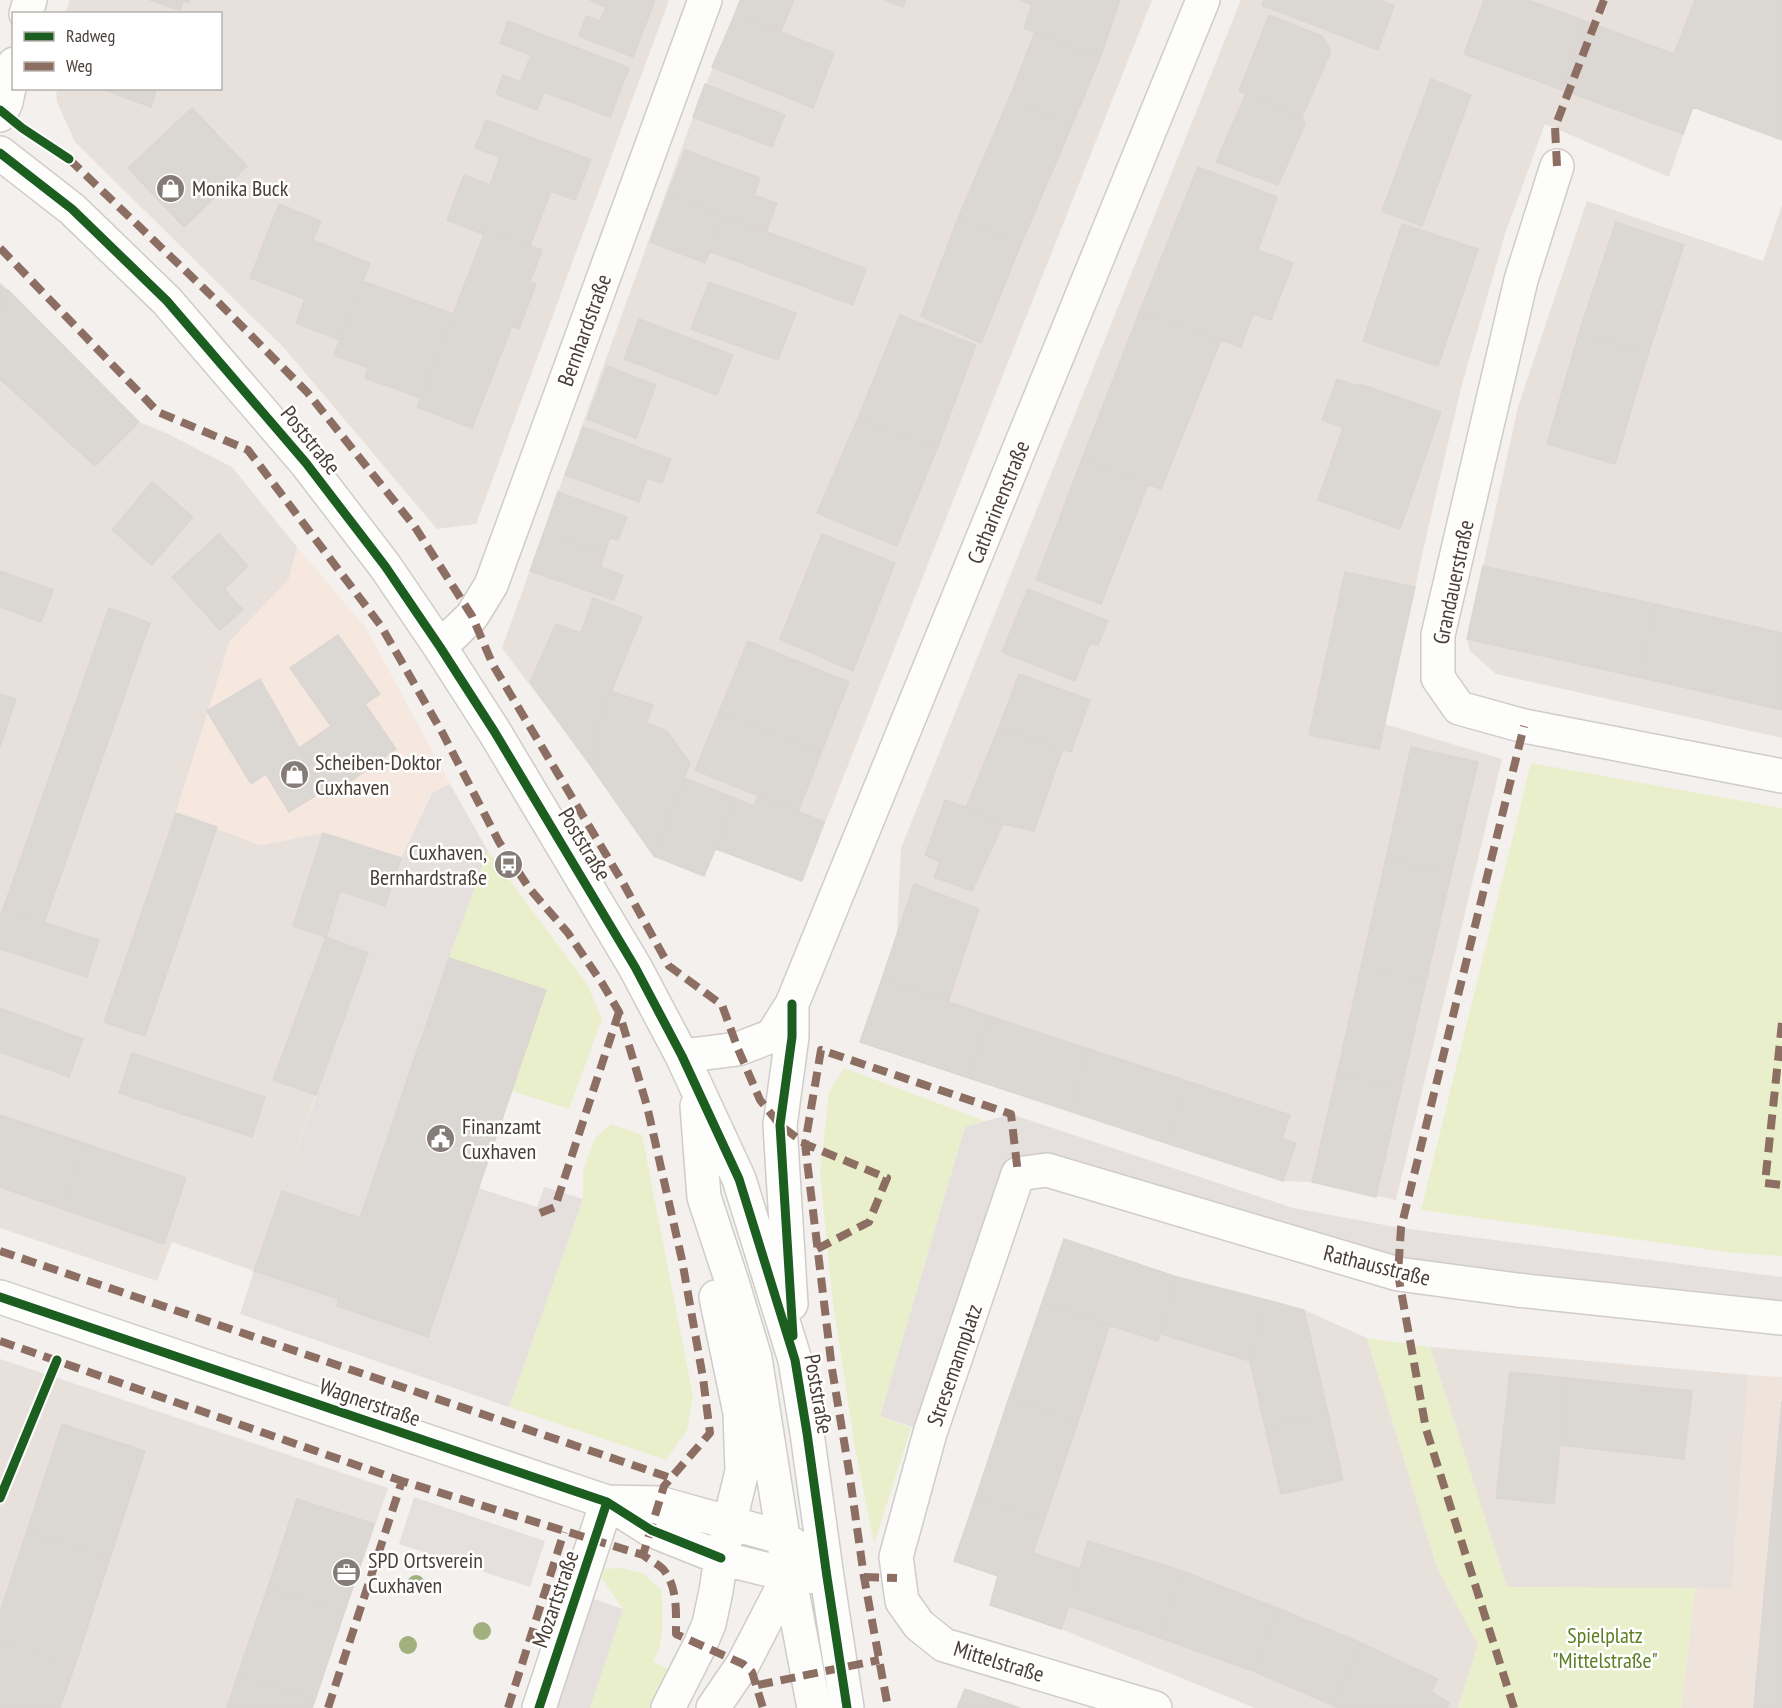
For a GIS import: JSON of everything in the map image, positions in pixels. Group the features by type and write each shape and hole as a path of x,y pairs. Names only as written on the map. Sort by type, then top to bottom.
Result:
{"street":[{"name":"Bernhardstraße","path":"440,647 472,616 491,585 705,0"},
{"name":"Catharinenstraße","path":"682,1056 738,1049 772,1036 792,1004 1203,0"},
{"path":"0,115 6,102 12,74"},
{"name":"Poststraße","path":"0,153 72,209 181,317 306,463 385,566 440,647 579,870 635,966 682,1056 739,1179 795,1360 847,1708"},
{"name":"Grandauerstraße","path":"1557,166 1521,280 1438,635 1438,678 1460,708 1513,723 1782,776"},
{"name":"Catharinenstraße","path":"792,1004 792,1037 780,1125 795,1360"},
{"name":"Poststraße","path":"697,1089 704,1197 734,1285 754,1358 789,1575"},
{"name":"Rathausstraße","path":"1018,1174 1047,1170 1398,1274 1517,1290 1782,1318"},
{"name":"Stresemannplatz","path":"896,1557 930,1434 1018,1174"},
{"path":"668,1708 709,1624 721,1558 742,1471 740,1413 704,1241 704,1197"},
{"name":"Wagnerstraße","path":"0,1297 607,1502 651,1530 721,1558 789,1575 827,1577"},
{"path":"607,1502 659,1503 784,1538 807,1556 827,1577"},
{"name":"Mozartstraße","path":"539,1708 607,1502"},
{"name":"Mittelstraße","path":"896,1557 902,1601 919,1625 944,1645 1155,1708"},
{"path":"712,1708 743,1664 789,1575"},
{"path":"789,1575 814,1708"}],"shaded area":[{"path":"70,0 669,0 476,524 437,529 285,349 75,142 57,102 56,90 222,90 222,12 65,12"},
{"path":"740,0 1152,0 802,881 716,849 704,876 654,856 593,769 502,648 693,117"},
{"path":"1241,0 1782,0 1693,107 1669,177 1545,124 1505,234 1462,384 1385,724 1502,759 1396,1200 1312,1182 1283,1181 860,1042 897,934 901,848"},
{"path":"1587,201 1763,261 1782,205 1782,738 1496,674 1470,651 1467,639 1518,407"},
{"path":"0,282 139,422 166,433 232,467 297,547 289,579 230,641 176,813 260,845 323,833 401,858 385,906 341,892 368,953 254,1271 172,1242 157,1281 0,1228"},
{"path":"297,547 366,628 450,784 431,793 401,858 323,833 260,845 176,813 230,641 289,579"},
{"path":"450,784 488,851 360,1218 282,1191 368,953 326,937 340,891 385,906 401,858 432,793"},
{"path":"1011,1114 1293,1208 1401,1228 1782,1277 1782,1318 1517,1290 1018,1174 930,1433 880,1416 965,1127"},
{"path":"544,1187 583,1199 509,1407 240,1314 254,1271 339,1299 337,1306 427,1337 478,1188 537,1207"},
{"path":"1064,1239 1177,1277 1304,1310 1367,1338 1437,1567 1478,1645 1458,1708 1255,1708 1061,1629 990,1605 997,1576 954,1561"},
{"path":"1430,1347 1748,1375 1732,1590 1507,1587"},
{"path":"0,1359 388,1488 312,1708 0,1708"},
{"path":"1748,1375 1782,1377 1782,1708 1681,1708 1695,1588 1732,1589"},
{"path":"414,1497 545,1541 530,1587 399,1544"},
{"path":"577,1593 623,1609 590,1708 539,1708"}],"green space":[{"path":"1531,763 1782,808 1782,1256 1735,1253 1421,1210"},
{"path":"488,851 587,984 602,1019 569,1109 512,1091 546,990 449,958"},
{"path":"844,1068 985,1121 965,1127 880,1416 911,1428 874,1544 854,1442 832,1295 820,1174 829,1092"},
{"path":"611,1124 642,1135 693,1396 687,1430 666,1460 509,1407 583,1199 583,1170 595,1138"},
{"name":"Spielplatz \"Mittelstraße\"","path":"1367,1338 1430,1347 1507,1587 1695,1588 1681,1708 1458,1708 1478,1645 1437,1567"},
{"path":"620,1568 643,1573 661,1590 663,1618 660,1647 653,1662 673,1671 654,1708 590,1708 623,1609 600,1576 604,1569"}],"building":[{"path":"150,0 189,0 189,3 183,1 180,10"},
{"path":"590,0 655,0 633,57 579,36 586,16 600,21 606,7"},
{"path":"740,0 794,0 780,33 735,14"},
{"path":"885,0 906,0 903,7"},
{"path":"1020,0 1120,0 1100,58 1024,28 1032,5"},
{"path":"1264,0 1380,0 1394,6 1378,50 1262,5"},
{"path":"1484,0 1528,0 1585,21 1560,89 1464,54"},
{"path":"1695,0 1782,0 1782,140 1693,107 1683,134 1560,89 1585,21 1674,54"},
{"path":"735,14 834,53 813,108 712,67"},
{"path":"1269,15 1322,36 1331,51 1302,117 1239,91"},
{"path":"508,21 629,68 610,117 544,92 537,110 496,94 503,75 520,82 531,55 500,43"},
{"path":"1035,32 1100,58 1072,125 1009,99"},
{"path":"1431,79 1471,95 1422,226 1382,211"},
{"path":"705,84 785,115 772,147 693,117"},
{"path":"104,90 156,90 151,107"},
{"path":"1246,94 1302,117 1305,124 1278,185 1216,162"},
{"path":"1009,99 1072,125 1021,244 958,218"},
{"path":"192,108 247,166 184,227 128,168"},
{"path":"486,120 591,160 575,200 551,191 530,246 486,229 483,234 447,220 464,175 490,185 500,157 475,148"},
{"path":"685,150 760,178 754,195 777,203 766,232 668,194"},
{"path":"1198,167 1277,197 1258,250 1293,263 1271,320 1253,314 1241,347 1140,311"},
{"path":"668,194 723,215 705,263 650,242"},
{"path":"279,204 321,221 313,240 370,263 340,340 296,323 305,299 250,278"},
{"path":"723,215 866,269 853,305 709,251"},
{"path":"958,218 1021,244 981,343 921,316"},
{"path":"1616,222 1684,245 1648,354 1579,333"},
{"path":"1402,224 1478,249 1438,366 1363,341"},
{"path":"486,229 542,250 530,282 536,284 519,329 512,326 472,428 417,407"},
{"path":"363,281 453,314 421,398 365,378 368,368 334,355"},
{"path":"709,282 796,313 778,360 691,329"},
{"path":"0,286 9,291 0,310"},
{"path":"9,291 139,422 95,466 0,379 0,310"},
{"path":"1140,311 1221,340 1161,489 1082,459"},
{"path":"900,315 976,345 937,449 858,418"},
{"path":"639,319 733,355 717,395 624,359"},
{"path":"1579,333 1648,354 1615,464 1547,444"},
{"path":"607,366 656,385 636,438 587,419"},
{"path":"1337,379 1354,385 1360,384 1441,412 1400,529 1318,500 1343,427 1322,420"},
{"path":"858,418 937,449 897,546 817,513"},
{"path":"583,427 671,459 662,483 647,478 639,502 565,475"},
{"path":"1082,459 1148,484 1101,604 1036,580"},
{"path":"152,482 193,517 152,565 112,530"},
{"path":"558,492 627,517 618,540 610,537 605,553 544,532"},
{"path":"544,532 605,553 600,567 623,575 614,600 530,571"},
{"path":"219,534 248,566 224,589 243,610 220,630 172,577"},
{"path":"822,534 895,563 853,671 780,639"},
{"path":"1483,566 1655,604 1638,677 1467,639"},
{"path":"0,571 53,590 41,622 0,607"},
{"path":"1345,572 1415,587 1379,749 1309,735"},
{"path":"1028,589 1108,621 1098,645 1090,644 1075,681 1002,652"},
{"path":"593,598 642,617 597,726 593,769 530,682 556,624 581,633"},
{"path":"1655,604 1782,633 1782,710 1638,677"},
{"path":"109,608 150,623 44,923 3,909"},
{"path":"338,635 380,694 365,704 396,749 327,798 319,786 323,783 299,748 331,726 290,668"},
{"path":"748,641 849,682 821,753 719,712"},
{"path":"1019,674 1090,700 1071,752 999,727"},
{"path":"260,679 299,748 323,783 319,786 323,791 289,812 266,774 251,784 207,711"},
{"path":"610,691 653,705 646,723 667,731 690,763 654,856 593,769 597,726"},
{"path":"0,694 16,699 0,747"},
{"path":"719,712 821,753 798,812 695,770"},
{"path":"999,727 1063,749 1034,831 1003,824 966,807"},
{"path":"1411,747 1478,762 1451,874 1386,859"},
{"path":"685,778 736,799 704,876 654,856"},
{"path":"758,795 824,822 802,881 716,849 736,799 754,806"},
{"path":"945,800 1003,824 972,891 934,877 940,862 925,855"},
{"path":"176,813 217,827 145,1036 104,1022"},
{"path":"323,833 401,858 385,906 340,891 326,937 293,926"},
{"path":"1386,859 1451,874 1426,981 1361,967"},
{"path":"914,884 979,909 948,1002 882,979"},
{"path":"3,909 99,940 87,977 0,949 0,917"},
{"path":"326,937 368,953 316,1095 273,1080"},
{"name":"Finanzamt Cuxhaven","path":"449,958 546,990 428,1337 337,1306 339,1299 254,1271 282,1191 360,1218"},
{"path":"1361,967 1426,981 1401,1089 1337,1074"},
{"path":"882,979 990,1016 969,1078 860,1042"},
{"path":"0,1008 83,1039 69,1077 0,1052"},
{"path":"990,1016 1089,1049 1069,1111 969,1078"},
{"path":"1089,1049 1187,1081 1166,1143 1069,1111"},
{"path":"132,1053 265,1097 252,1137 119,1093"},
{"path":"1337,1074 1401,1089 1376,1197 1312,1182"},
{"path":"1187,1081 1290,1115 1282,1139 1296,1143 1283,1181 1166,1143"},
{"path":"0,1115 84,1143 63,1209 0,1187"},
{"path":"84,1143 186,1178 164,1244 63,1209"},
{"path":"1064,1239 1177,1277 1158,1341 1042,1303"},
{"path":"1177,1277 1267,1300 1250,1361 1161,1334"},
{"path":"1267,1300 1304,1310 1328,1413 1265,1427 1250,1361"},
{"path":"1042,1303 1110,1324 1078,1422 1009,1398"},
{"path":"1510,1372 1567,1378 1554,1504 1496,1498"},
{"path":"1567,1378 1692,1391 1684,1459 1560,1445"},
{"path":"1009,1398 1078,1422 1044,1521 976,1497"},
{"path":"1782,1401 1782,1708 1754,1708"},
{"path":"1328,1413 1343,1480 1281,1494 1265,1427"},
{"path":"62,1424 145,1451 110,1558 27,1531"},
{"path":"976,1497 1044,1521 1033,1553 1081,1569 1061,1629 990,1605 998,1576 954,1561"},
{"path":"297,1499 374,1524 344,1613 268,1587"},
{"path":"27,1531 110,1558 75,1665 0,1640 0,1612"},
{"path":"1088,1541 1182,1571 1158,1637 1069,1606"},
{"path":"1182,1571 1278,1608 1253,1671 1158,1637"},
{"path":"268,1587 344,1613 315,1700 238,1674"},
{"path":"1278,1608 1361,1643 1332,1705 1253,1671"},
{"path":"0,1640 75,1665 60,1708 0,1708"},
{"path":"1361,1643 1438,1679 1431,1692 1449,1703 1447,1708 1339,1708 1332,1705"},
{"path":"238,1674 315,1700 312,1708 227,1708"},
{"path":"965,1689 1020,1708 957,1708"}],"marked path":[{"path":"1557,166 1555,127 1604,0"},
{"path":"69,159 218,302 307,392 415,527 472,616 493,665 623,883 669,966 722,1005 760,1100 780,1125 805,1144 832,1369 864,1577 888,1708"},
{"path":"0,248 158,412 248,450 381,626 442,732 499,842 529,888 568,933 619,1012 647,1106 682,1260 703,1378 710,1433 664,1486 643,1555"},
{"path":"1514,1708 1426,1429 1398,1274 1401,1228 1524,726"},
{"path":"540,1213 555,1207 619,1012"},
{"path":"1782,1023 1765,1183 1782,1185"},
{"path":"817,1249 869,1222 887,1178 805,1144 821,1050 1011,1114 1018,1174"},
{"path":"0,1251 671,1478"},
{"path":"0,1341 402,1481"},
{"path":"328,1708 402,1481 643,1555 663,1569 668,1576 674,1592 676,1634 743,1664 752,1672 763,1708"},
{"path":"508,1708 564,1532"},
{"path":"864,1577 897,1578"},
{"path":"758,1685 879,1660"}],"cycle path":[{"path":"0,110 22,128 69,159"},
{"path":"0,153 72,209 167,301 306,463 385,566 440,647 494,731 635,967 682,1056 739,1179 795,1360 847,1708"},
{"path":"792,1004 792,1037 780,1125 793,1336"},
{"path":"0,1297 607,1502 651,1530 721,1558"},
{"path":"0,1498 57,1360"},
{"path":"539,1708 607,1502"}],"place":[{"name":"Monika Buck","path":"171,188"},
{"name":"Scheiben-Doktor Cuxhaven","path":"294,775"},
{"name":"Cuxhaven, Bernhardstraße","path":"508,865"},
{"name":"Finanzamt Cuxhaven","path":"441,1139"},
{"name":"SPD Ortsverein Cuxhaven","path":"347,1573"}]}
